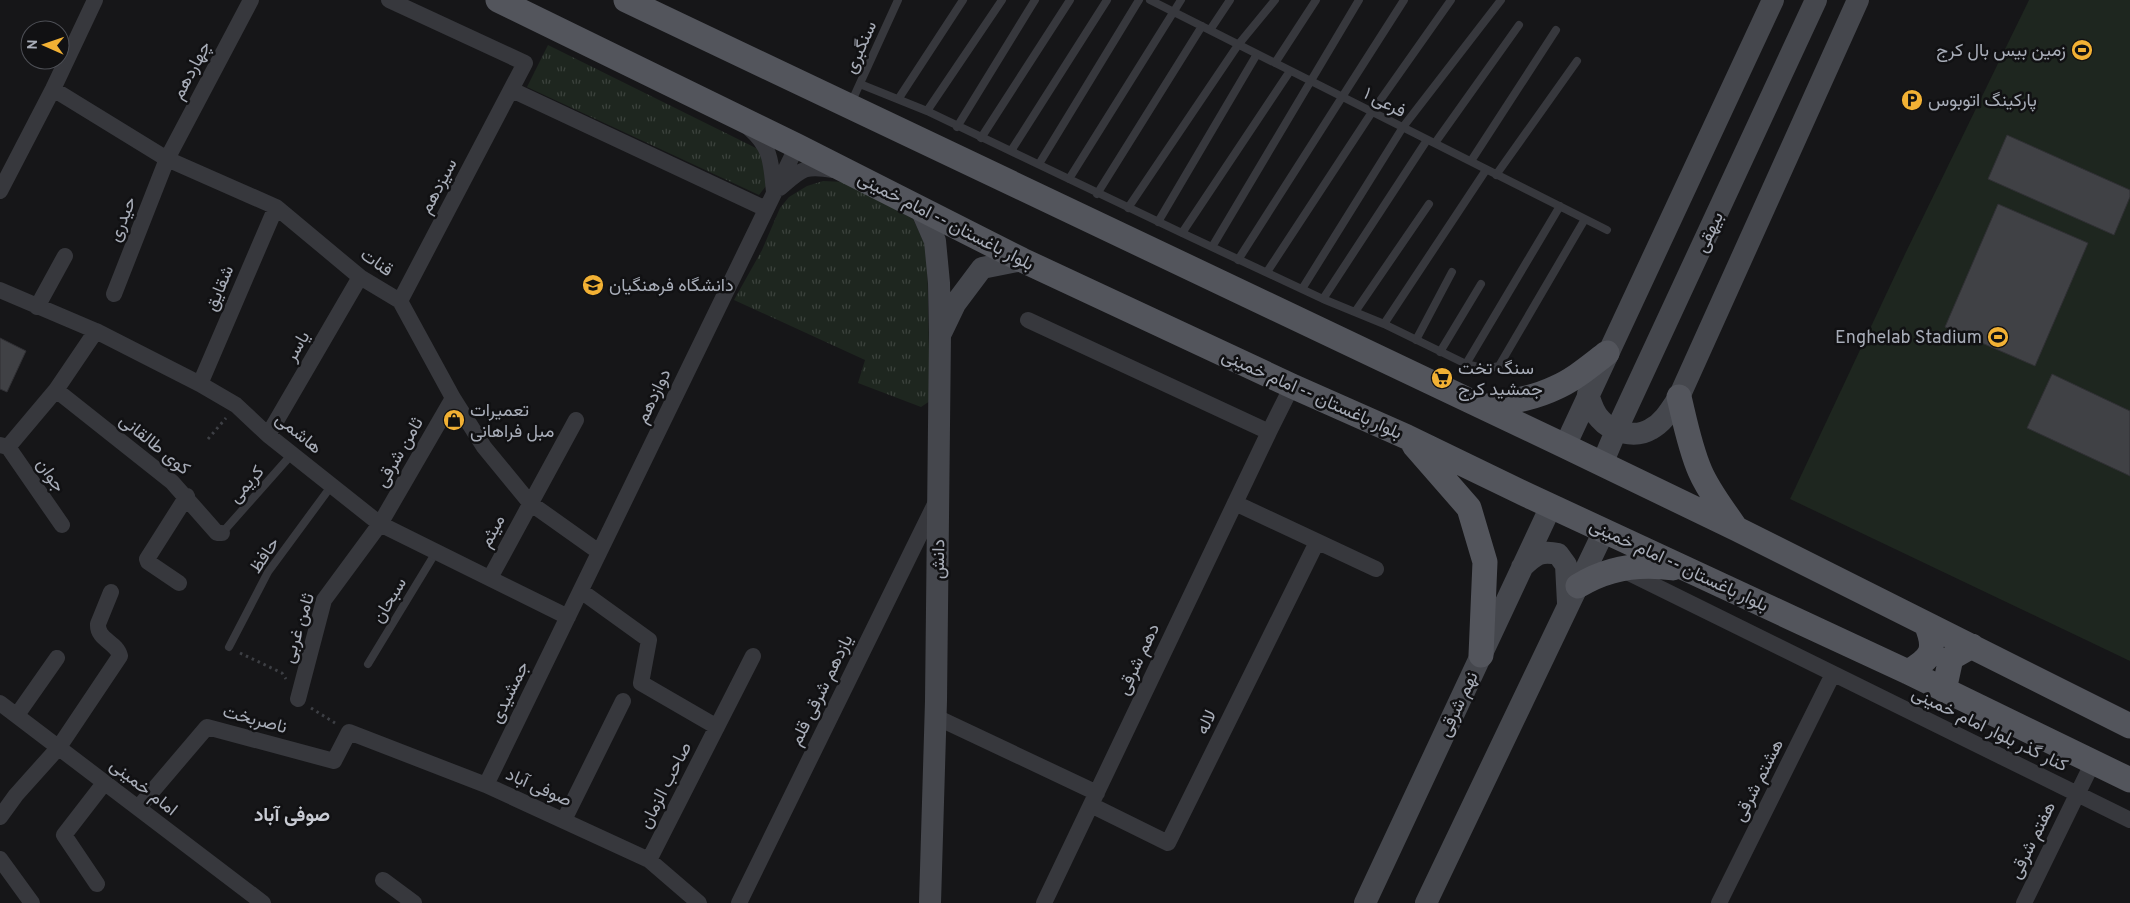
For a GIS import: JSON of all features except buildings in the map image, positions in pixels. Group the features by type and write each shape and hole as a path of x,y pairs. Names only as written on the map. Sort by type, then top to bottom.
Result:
{"main road":[{"name":"بلوار باغستان -- امام خمینی","path":"498,0 797,146 1022,260 1292,386 1408,437 1551,506 1908,672 2130,780"},
{"path":"626,0 1737,529 2130,726"},
{"path":"1483,407 1527,399 1556,388 1578,376 1607,353"},
{"path":"1679,397 1692,449 1700,472 1713,495 1737,529"},
{"path":"1408,437 1469,508 1485,562 1481,655"},
{"path":"1573,596 1593,577 1620,568 1654,566 1693,572"},
{"path":"1908,672 1924,663 1932,649 1932,639 1926,624"},
{"path":"1944,690 1951,658 1972,646"}],"street":[{"path":"0,191 53,89 95,0"},
{"name":"چهاردهم","path":"167,159 251,0"},
{"name":"سیزدهم","path":"389,0 525,63 400,301"},
{"path":"1565,446 1773,0"},
{"name":"بیهقی","path":"1602,464 1816,0"},
{"path":"1588,394 1598,418 1616,431 1639,433 1650,430 1664,418 1679,397 1858,0"},
{"name":"قنات","path":"53,89 167,159 276,208 360,277 400,301 452,398 484,447 530,503 600,552"},
{"path":"512,90 766,209"},
{"path":"737,117 762,139 770,155 774,192"},
{"name":"دوازدهم","path":"568,617 797,146"},
{"name":"حیدری","path":"114,294 167,159"},
{"path":"774,192 800,171 814,167 848,172"},
{"name":"شقایق","path":"200,384 276,208"},
{"path":"921,210 935,241 939,283 940,334"},
{"path":"37,307 66,256"},
{"name":"دانش","path":"930,903 936,717 940,334 955,304 982,268 1022,260"},
{"name":"یاسر","path":"268,435 360,277"},
{"name":"هاشمی","path":"0,290 96,331 200,384 236,406 268,435 380,524 568,617"},
{"path":"1028,320 1269,432"},
{"path":"4,446 56,390 96,331"},
{"name":"دهم شرقی","path":"1044,903 1292,386"},
{"name":"کوی طالقانی","path":"56,390 172,482 187,496 217,533 222,533"},
{"name":"ثامن شرقی","path":"380,524 452,398"},
{"name":"میثم","path":"490,578 576,420"},
{"name":"جوان","path":"4,446 62,525"},
{"name":"یازدهم شرقی قلم","path":"739,903 939,495"},
{"path":"179,583 147,560 187,496"},
{"path":"1235,503 1376,570"},
{"name":"نهم شرقی","path":"1365,903 1551,506"},
{"name":"ثامن غربی","path":"298,699 324,600 380,524"},
{"path":"1426,903 1604,530"},
{"name":"لاله","path":"1094,799 1168,843 1317,542"},
{"path":"1522,567 1534,556 1545,551 1558,554 1566,565 1573,596"},
{"name":"کنار گذر بلوار امام خمینی","path":"1620,568 2130,820"},
{"path":"581,591 648,640 641,683 717,727"},
{"path":"0,817 16,795 59,747 120,656 118,650 98,630 98,624 112,592"},
{"name":"جمشیدی","path":"486,785 568,617"},
{"name":"صاحب الزمان","path":"648,860 753,656"},
{"path":"17,716 57,658"},
{"name":"هشتم شرقی","path":"1719,903 1833,674"},
{"path":"564,820 623,701"},
{"name":"امام خمینی","path":"0,703 263,903"},
{"path":"936,717 1094,799"},
{"name":"ناصربخت","path":"138,808 208,727 334,761 349,732"},
{"name":"صوفی آباد","path":"349,732 486,785 648,860 699,903"},
{"name":"هفتم شرقی","path":"2024,903 2093,762"},
{"path":"97,884 64,835 105,782"},
{"path":"0,859 32,903"},
{"path":"383,880 414,903"}],"lane":[{"name":"سنگبری","path":"850,107 898,0"},
{"path":"899,98 963,0"},
{"path":"927,112 1002,0"},
{"path":"957,127 1035,0"},
{"path":"981,138 1070,0"},
{"path":"1011,151 1107,0"},
{"path":"1039,164 1139,0"},
{"name":"۱ فرعی","path":"1150,0 1607,230"},
{"path":"1069,179 1181,0"},
{"path":"1097,194 1206,28 1230,0"},
{"path":"1128,208 1238,45 1275,0"},
{"path":"1275,63 1316,0"},
{"path":"1212,247 1359,0"},
{"path":"1238,260 1404,0"},
{"path":"1267,272 1372,112 1451,0"},
{"path":"1302,289 1403,127 1501,0"},
{"path":"1435,144 1518,25"},
{"path":"1470,161 1556,30"},
{"path":"1158,222 1257,54"},
{"path":"1496,175 1577,61"},
{"path":"1182,233 1290,71"},
{"path":"860,84 899,98 1039,164 1097,194 1323,299 1384,324 1466,364 1486,369 1499,366 1585,219"},
{"path":"1323,299 1427,140"},
{"path":"1384,324 1486,170"},
{"path":"1355,312 1430,204"},
{"path":"1466,364 1560,206"},
{"path":"1416,340 1452,272"},
{"path":"1440,352 1481,284"},
{"name":"کریمی","path":"222,533 292,454"},
{"name":"حافظ","path":"229,647 268,572 332,485"},
{"name":"سبحان","path":"368,664 436,552"}],"path":[{"path":"208,439 236,406"},
{"path":"229,647 282,673 298,699 349,732"}],"green space":[{"name":"Enghelab Stadium","path":"2029,0 2130,0 2130,661 1790,499 1906,252"},
{"path":"548,45 770,155 766,186 759,195 527,87"},
{"path":"823,181 846,182 913,219 927,249 930,401 921,407 858,383 865,360 734,300 762,250 780,208 789,197 807,186"}],"place":[{"name":"زمین بیس بال کرج","path":"2082,50"},
{"name":"پارکینگ اتوبوس","path":"1912,100"},
{"name":"دانشگاه فرهنگیان","path":"593,285"},
{"name":"Enghelab Stadium","path":"1998,337"},
{"name":"سنگ تخت جمشید کرج","path":"1442,378"},
{"name":"تعمیرات مبل فراهانی","path":"454,420"}],"district":[{"name":"صوفی آباد","path":"292,814"}]}
